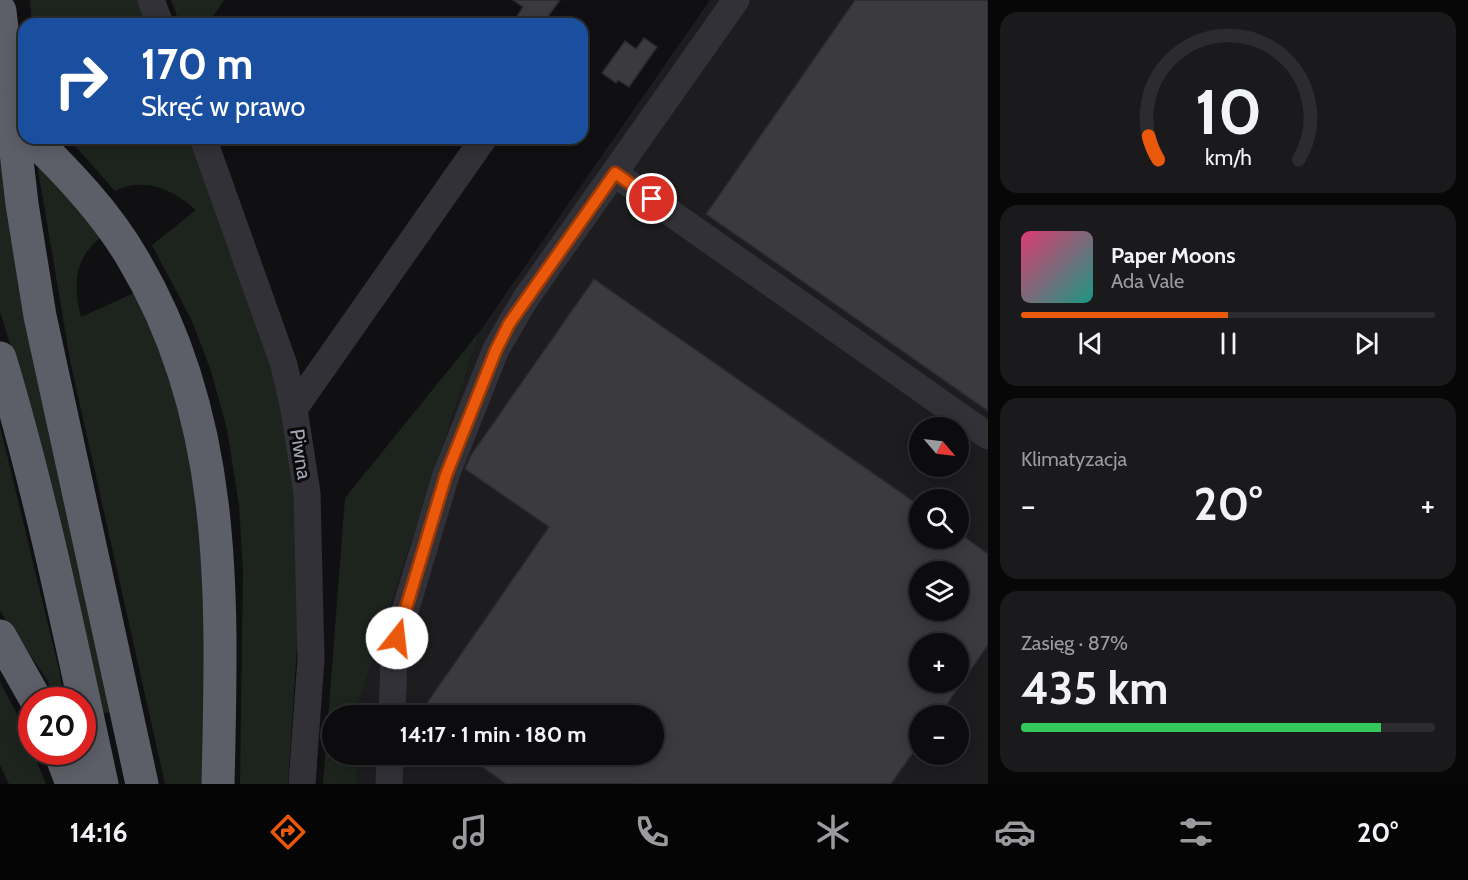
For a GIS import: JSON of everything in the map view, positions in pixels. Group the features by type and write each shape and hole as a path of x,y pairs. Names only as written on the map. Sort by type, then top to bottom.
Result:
{"highway":[{"path":"0,11 22,204 40,316 142,784"},
{"path":"0,110 18,126"},
{"path":"38,144 103,216 133,259 167,323 182,363 205,452 214,507 219,572 218,784"},
{"path":"0,358 24,438 46,526 102,784"},
{"path":"0,636 29,687"},
{"path":"65,765 72,784"}],"street":[{"path":"151,0 158,18"},
{"path":"392,705 397,638 446,475 496,350 526,298 736,0"},
{"name":"Piwna","path":"205,144 284,365 294,409 307,493 311,659 302,784"},
{"path":"294,409 480,144"},
{"path":"615,173 988,436"},
{"path":"389,784 390,765"}],"shaded area":[{"path":"30,0 143,0 150,18 32,18"},
{"path":"171,0 224,0 212,18 178,18"},
{"path":"710,0 988,0 988,784 357,784 358,765 664,765 664,705 358,705 480,331"},
{"path":"0,132 113,711 102,714 18,369 0,312"},
{"path":"73,144 197,144 269,346 293,465 300,576 288,784 240,784 243,571 239,505 227,429 211,371 192,321 152,245 196,210 178,196 158,187 137,185 115,191"},
{"path":"37,164 79,209 100,238 91,246 80,264 77,295 81,317 134,293 167,367 193,461 206,595 204,784 165,784 71,365"},
{"path":"480,331 358,705 329,705 345,498"},
{"path":"0,426 62,687 50,687 0,611"},
{"path":"0,682 18,716 18,765 38,765 46,784 9,784 0,765"},
{"path":"324,765 358,765 357,784 323,784"}],"building":[{"path":"513,0 560,0 547,18 520,18 517,16 523,7"},
{"path":"855,0 988,0 988,411 706,214"},
{"path":"644,38 657,47 629,87 618,80 616,83 602,73 625,41 636,49"},
{"path":"594,279 909,498 909,549 969,549 969,540 988,554 988,645 969,673 969,633 909,633 909,693 955,693 947,705 909,705 909,759 891,784 506,784 479,765 664,765 664,705 426,705 549,527 465,469 471,455"}],"route":[{"path":"397,638 446,475 496,350 509,324 615,173 652,199"}]}
